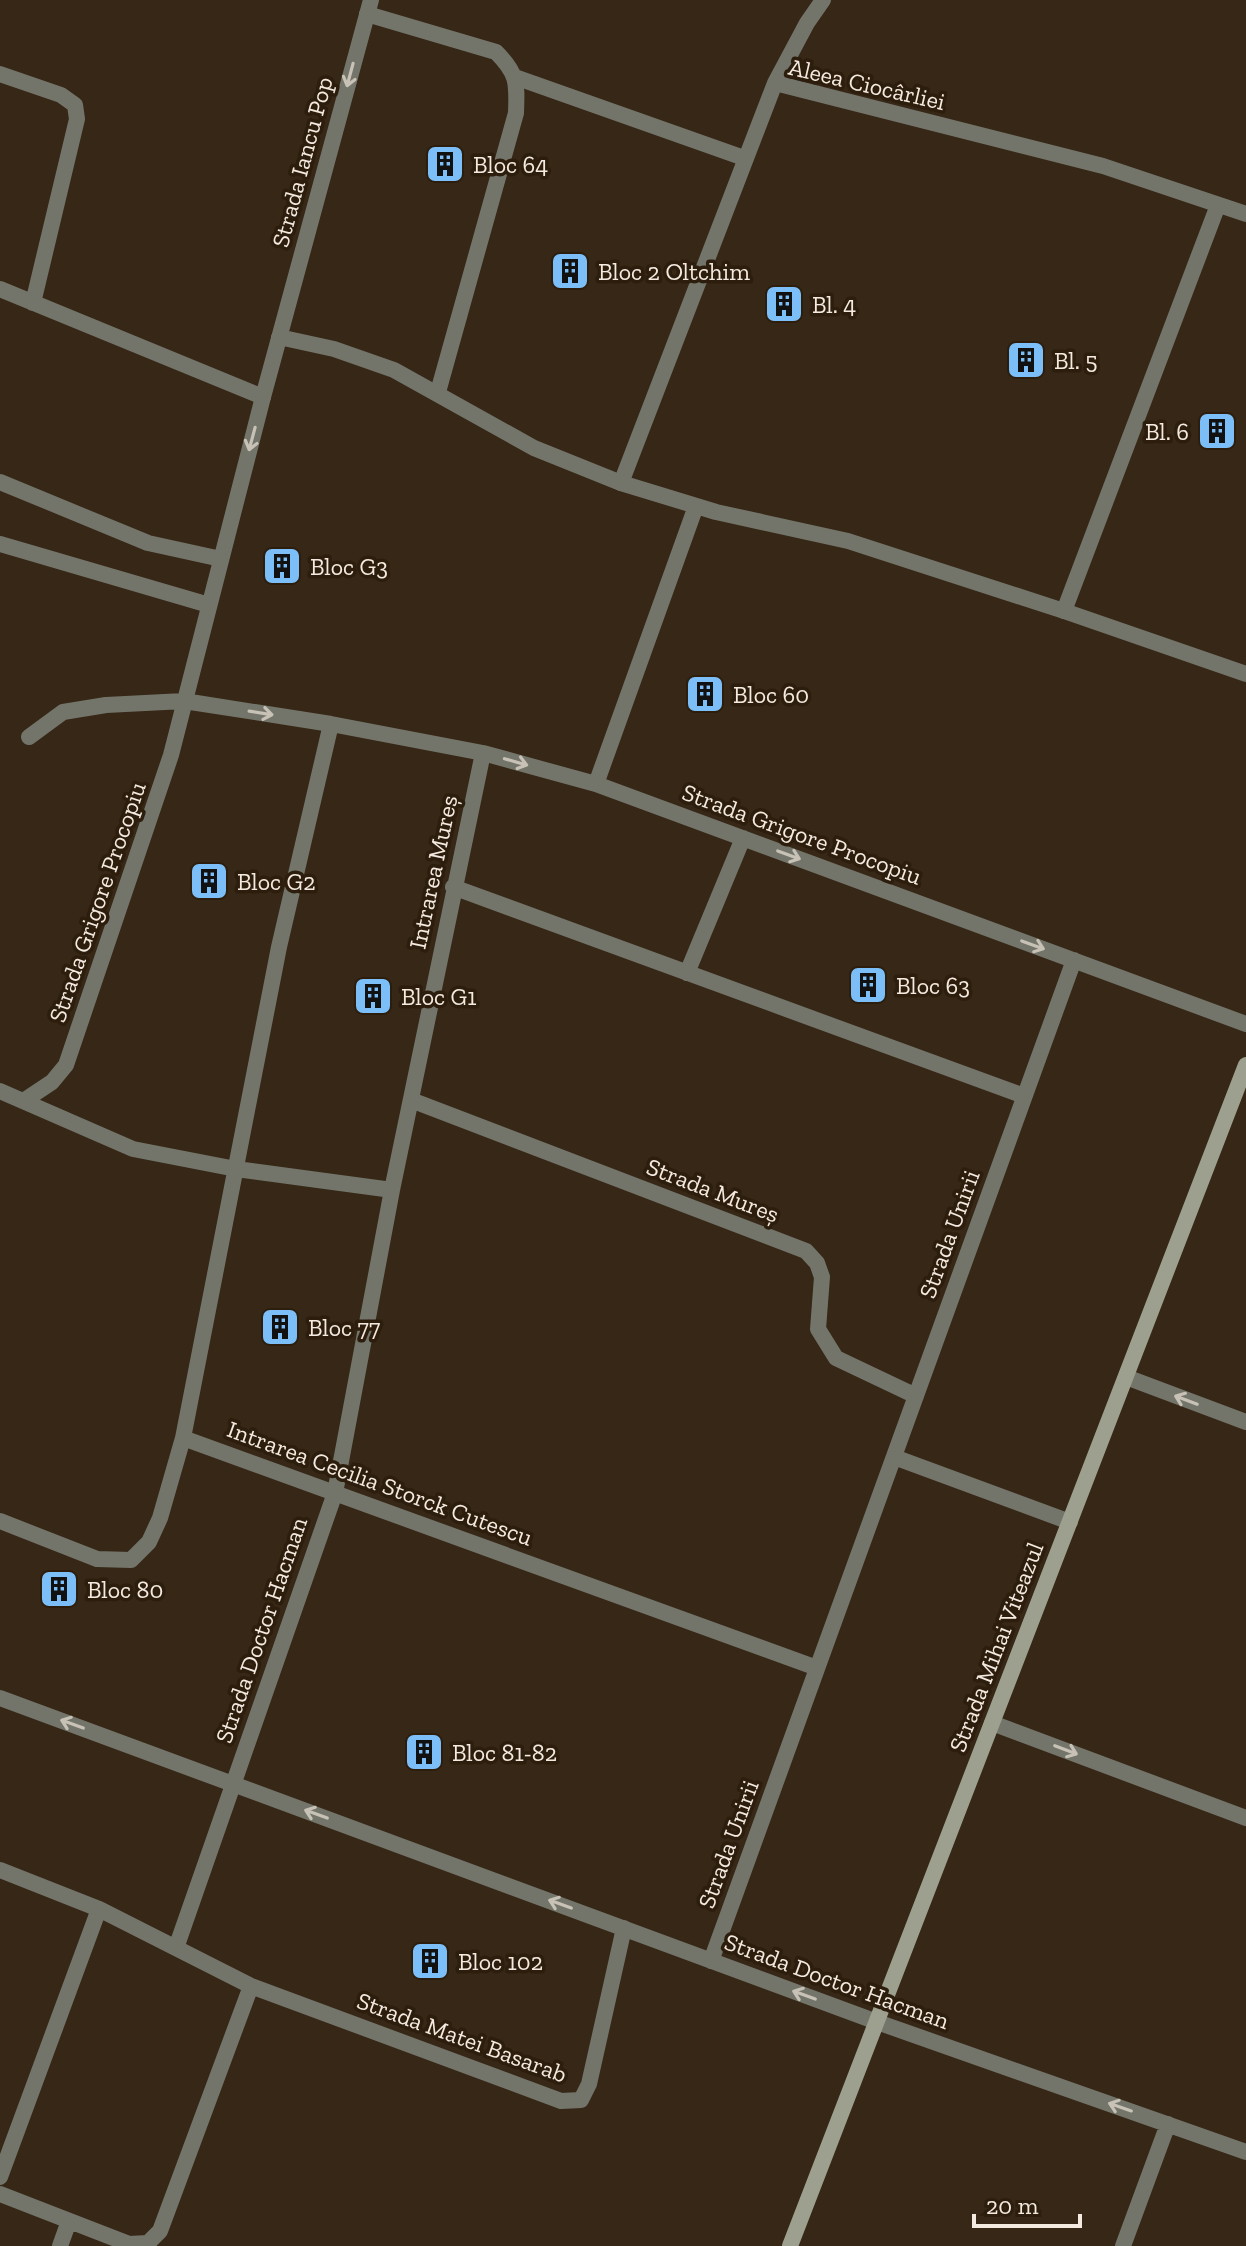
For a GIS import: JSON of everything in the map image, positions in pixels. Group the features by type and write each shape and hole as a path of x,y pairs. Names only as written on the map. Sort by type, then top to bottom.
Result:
{"street":[{"path":"775,83 823,0"},
{"path":"369,7 496,52 512,68 515,77 516,113 438,392"},
{"name":"Strada Iancu Pop","path":"279,337 369,7"},
{"path":"0,74 61,95 75,105 77,119 33,303"},
{"path":"515,77 744,158"},
{"name":"Aleea Ciocârliei","path":"621,483 775,83 1103,166 1246,214"},
{"path":"1064,611 1218,205"},
{"path":"0,289 263,397"},
{"path":"279,337 334,349 394,370 534,448 621,483 696,506 848,541 1246,674"},
{"name":"Strada Grigore Procopiu","path":"25,1100 52,1082 66,1065 171,755 279,337"},
{"path":"0,482 148,543 221,559"},
{"path":"596,784 696,506"},
{"path":"0,544 209,605"},
{"name":"Strada Grigore Procopiu","path":"29,737 63,712 106,705 184,701 331,724 483,753 596,784 1246,1024"},
{"path":"0,1521 97,1559 131,1560 149,1542 154,1530 183,1438 279,947 331,724"},
{"name":"Intrarea Mureș","path":"335,1493 392,1190 483,753"},
{"path":"687,973 743,838"},
{"path":"453,887 1024,1096"},
{"name":"Strada Unirii","path":"711,1961 1074,960"},
{"name":"Strada Mihai Viteazul","path":"790,2246 1246,1065"},
{"path":"0,1091 133,1149 236,1169 392,1190"},
{"name":"Strada Mureș","path":"411,1100 806,1251 817,1263 822,1277 818,1329 836,1358 916,1396"},
{"path":"1126,1377 1246,1422"},
{"name":"Intrarea Cecilia Storck Cutescu","path":"183,1438 817,1668"},
{"path":"894,1457 1070,1522"},
{"name":"Strada Doctor Hacman","path":"233,1784 335,1493"},
{"name":"Strada Doctor Hacman","path":"0,1698 877,2022 1246,2152"},
{"path":"992,1723 1246,1818"},
{"path":"176,1948 233,1784"},
{"name":"Strada Matei Basarab","path":"0,1870 99,1909 251,1986 561,2101 581,2100 589,2084 624,1928"},
{"path":"0,2177 99,1909"},
{"path":"0,2194 129,2244 148,2243 160,2231 251,1986"},
{"path":"1123,2246 1168,2124"},
{"path":"60,2246 69,2221"}],"place":[{"name":"Bloc 64","path":"445,164"},
{"name":"Bloc 2 Oltchim","path":"570,271"},
{"name":"Bl. 4","path":"784,304"},
{"name":"Bl. 5","path":"1026,360"},
{"name":"Bl. 6","path":"1217,431"},
{"name":"Bloc G3","path":"282,566"},
{"name":"Bloc 60","path":"705,694"},
{"name":"Bloc G2","path":"209,881"},
{"name":"Bloc 63","path":"868,985"},
{"name":"Bloc G1","path":"373,996"},
{"name":"Bloc 77","path":"280,1327"},
{"name":"Bloc 80","path":"59,1589"},
{"name":"Bloc 81-82","path":"424,1752"},
{"name":"Bloc 102","path":"430,1961"}]}
